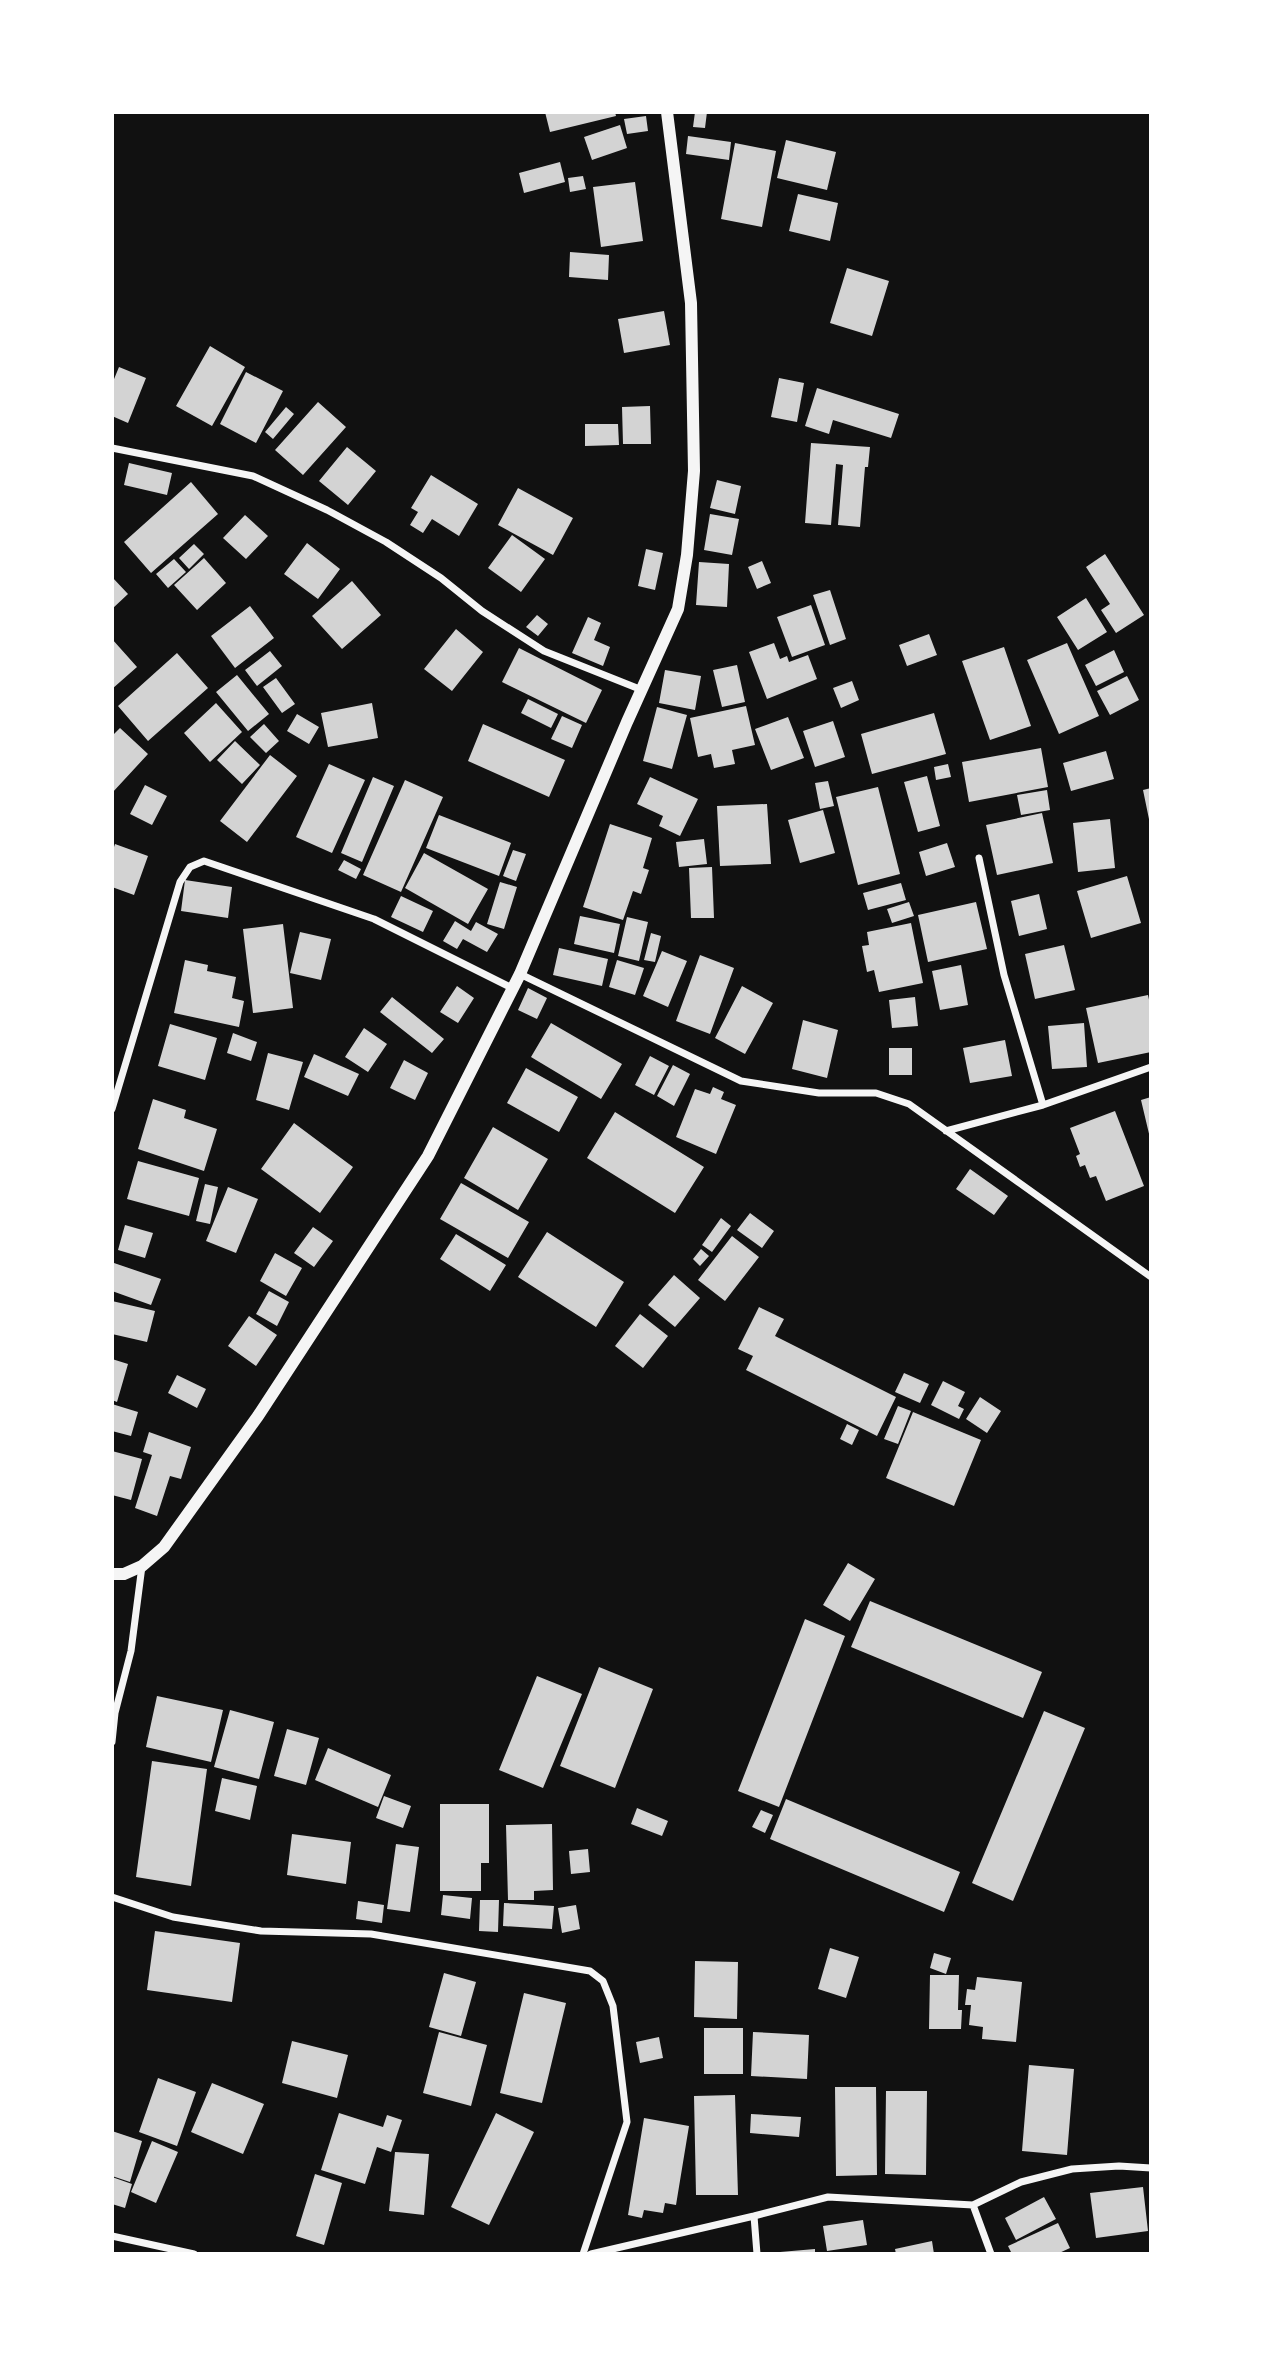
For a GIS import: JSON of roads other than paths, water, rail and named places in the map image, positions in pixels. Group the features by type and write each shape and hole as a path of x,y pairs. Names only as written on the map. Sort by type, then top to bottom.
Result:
{"street":[{"path":"112,1574 124,1574 142,1566 164,1547 258,1416 428,1156 520,974 678,609 687,555 694,471 691,303 667,112"},
{"path":"112,450 253,476 327,510 386,542 441,578 482,611 544,650 642,690"},
{"path":"979,858 1004,975 1043,1105"},
{"path":"112,1109 180,882 190,867 204,861 374,919 512,988"},
{"path":"520,974 741,1082 819,1093 876,1093 909,1104 1151,1277"},
{"path":"946,1131 1043,1105 1151,1067"},
{"path":"112,1742 115,1713 131,1651 142,1566"},
{"path":"112,1898 173,1917 248,1929 371,1934 590,1971 603,1981 613,2006 627,2122 583,2254"},
{"path":"590,2254 828,2197 973,2205 1021,2182 1072,2169 1119,2166 1151,2168"},
{"path":"973,2205 991,2254"},
{"path":"754,2216 757,2254"},
{"path":"112,2236 194,2254"}]}
